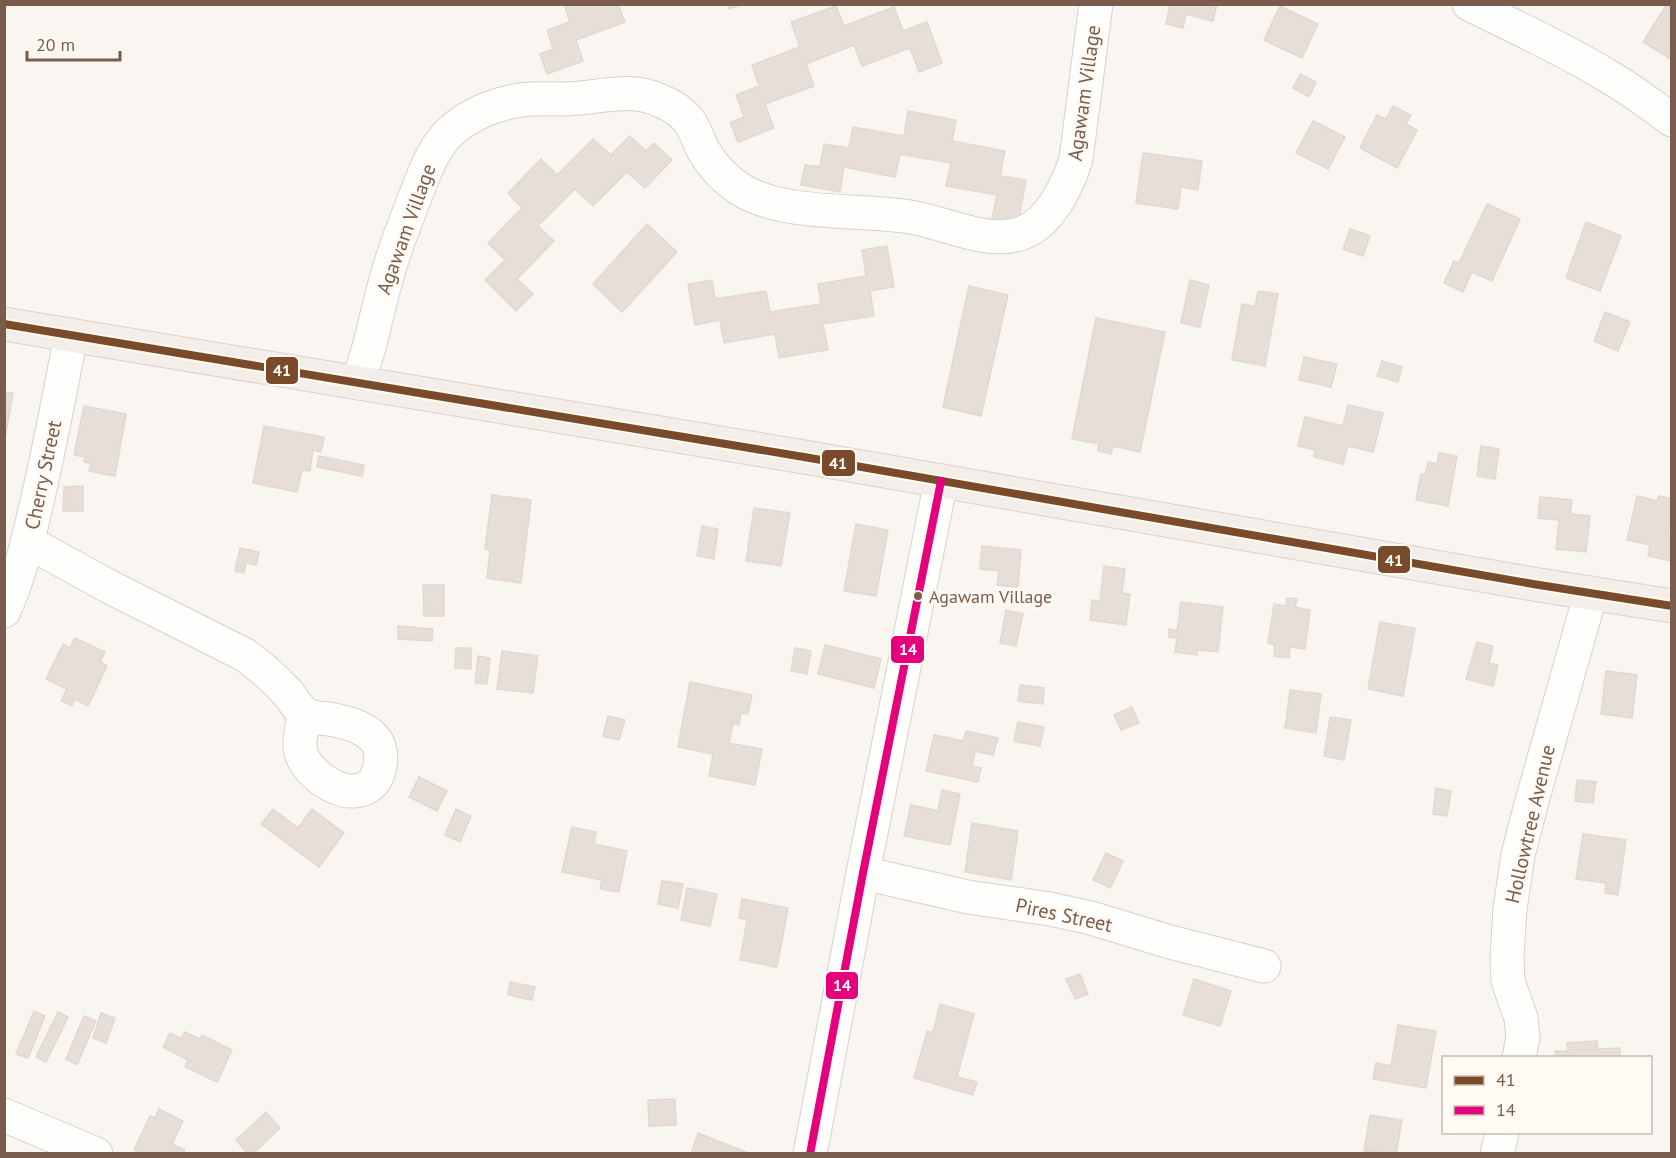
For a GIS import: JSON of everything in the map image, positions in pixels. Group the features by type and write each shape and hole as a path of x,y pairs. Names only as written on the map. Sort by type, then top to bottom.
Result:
{"main road":[{"path":"4,324 1671,606"}],"street":[{"name":"Agawam Village","path":"358,384 391,263 432,155 449,133 482,111 500,104 523,100 571,99 623,92 647,95 676,109 688,119 709,160 722,175 741,190 759,198 798,208 918,218 988,236 1013,236 1023,233 1041,220 1057,201 1070,177 1076,159 1096,4"},
{"path":"1469,4 1598,70 1637,94 1671,120"},
{"name":"Cherry Street","path":"4,611 14,588 28,542 71,335"},
{"path":"810,1154 862,873 941,481"},
{"path":"28,542 245,655 262,667 303,712"},
{"name":"Hollowtree Avenue","path":"1519,1056 1523,1036 1521,1018 1508,981 1506,957 1509,909 1518,855 1532,801 1591,593"},
{"name":"Pires Street","path":"862,873 968,897 1050,909 1091,918 1170,942 1264,966"},
{"path":"4,1115 96,1154"},
{"path":"1497,1154 1502,1134"}],"building":[{"path":"564,4 618,4 625,22 576,40 583,61 547,74 540,54 553,49 547,30 570,22"},
{"path":"728,4 743,4 729,9"},
{"path":"1170,4 1217,4 1213,21 1186,14 1183,28 1166,24"},
{"path":"1667,4 1672,4 1672,60 1643,42"},
{"path":"836,6 844,26 894,7 903,31 927,22 942,63 919,72 910,48 862,66 854,45 806,64 814,86 765,104 774,128 738,142 730,123 744,117 736,95 759,86 752,65 800,47 791,22"},
{"path":"1280,6 1318,24 1302,58 1264,40"},
{"path":"1300,74 1316,82 1309,97 1293,88"},
{"path":"1393,106 1411,115 1406,124 1417,130 1397,168 1360,148 1377,115 1386,119"},
{"path":"908,111 956,120 952,141 1005,151 1000,176 1026,180 1018,224 992,219 997,195 946,186 951,163 900,154 895,177 844,167 840,192 801,185 805,165 820,167 824,144 849,148 853,127 904,136"},
{"path":"1313,121 1345,137 1328,169 1296,153"},
{"path":"630,136 646,151 654,143 672,160 645,188 627,172 593,206 575,189 538,226 554,241 517,279 533,294 516,311 485,280 505,260 488,243 522,208 508,193 541,159 557,175 593,139 611,155"},
{"path":"1143,153 1202,161 1198,190 1181,187 1178,209 1136,203"},
{"path":"1487,204 1520,219 1492,281 1472,272 1463,292 1444,283 1454,261 1459,263"},
{"path":"1586,222 1621,236 1600,291 1566,278"},
{"path":"647,224 677,252 622,312 593,284"},
{"path":"1350,229 1370,236 1363,256 1343,249"},
{"path":"887,246 894,287 870,291 874,316 823,324 828,350 779,358 775,334 724,343 720,320 695,325 688,284 712,280 715,299 766,291 770,312 821,304 818,284 866,276 862,250"},
{"path":"1190,280 1209,285 1200,327 1181,323"},
{"path":"969,286 1008,295 981,416 943,407"},
{"path":"1258,291 1278,294 1265,366 1232,360 1242,304 1255,307"},
{"path":"1605,312 1630,322 1618,351 1594,341"},
{"path":"1096,318 1165,332 1140,452 1113,446 1111,454 1098,451 1099,444 1072,439"},
{"path":"1304,357 1337,364 1331,387 1299,380"},
{"path":"1382,361 1402,367 1398,382 1377,376"},
{"path":"4,392 13,393 4,444"},
{"path":"1348,405 1383,413 1373,452 1348,446 1343,464 1314,457 1315,450 1298,446 1305,417 1343,426"},
{"path":"84,406 126,414 115,476 89,471 91,464 84,462 85,457 74,455"},
{"path":"264,426 324,437 321,452 313,450 310,471 302,470 297,492 253,483"},
{"path":"1481,446 1499,449 1495,479 1477,476"},
{"path":"1439,453 1457,456 1448,506 1416,500 1421,474 1425,475 1428,462 1437,464"},
{"path":"319,456 364,465 362,476 317,467"},
{"path":"83,486 83,511 63,511 64,487"},
{"path":"492,495 531,500 521,583 487,578 490,550 485,549"},
{"path":"1637,496 1657,501 1659,496 1672,499 1672,515 1668,533 1672,534 1672,561 1648,556 1650,545 1627,540"},
{"path":"1540,497 1572,500 1570,514 1590,516 1586,552 1556,549 1559,520 1538,518"},
{"path":"754,508 790,513 781,566 746,561"},
{"path":"856,524 888,530 876,596 844,591"},
{"path":"702,526 718,529 714,559 697,556"},
{"path":"982,546 1021,550 1018,587 997,585 999,571 980,569"},
{"path":"240,548 259,552 256,565 246,563 244,573 235,571"},
{"path":"1104,566 1125,569 1122,593 1130,594 1126,625 1090,620 1092,600 1100,601"},
{"path":"423,585 444,585 444,616 424,616"},
{"path":"1287,598 1297,599 1295,607 1310,610 1305,649 1290,647 1289,658 1274,656 1275,645 1268,643 1274,604 1286,606"},
{"path":"1181,602 1223,607 1218,652 1198,650 1197,655 1175,652 1177,638 1169,637 1169,629 1177,631"},
{"path":"1006,610 1023,614 1016,646 1000,643"},
{"path":"1380,622 1415,628 1403,696 1368,689"},
{"path":"398,626 433,629 432,641 398,639"},
{"path":"75,638 105,652 100,662 107,666 88,706 75,699 72,706 61,701 67,689 46,679 63,644 70,648"},
{"path":"1477,642 1493,646 1489,663 1498,665 1493,686 1466,679"},
{"path":"825,645 881,659 874,688 818,674"},
{"path":"456,648 471,648 471,669 455,668"},
{"path":"795,648 811,651 807,674 791,671"},
{"path":"502,651 538,656 533,693 497,689"},
{"path":"478,656 490,658 487,684 475,683"},
{"path":"1606,671 1637,675 1632,718 1601,714"},
{"path":"690,682 752,695 748,714 741,713 739,725 733,723 729,743 762,749 755,785 709,776 713,754 678,747"},
{"path":"1020,685 1044,688 1043,704 1018,701"},
{"path":"1290,690 1321,694 1316,733 1285,728"},
{"path":"1132,707 1139,723 1121,730 1114,715"},
{"path":"608,716 625,720 619,740 603,736"},
{"path":"1330,717 1351,720 1344,760 1324,756"},
{"path":"1018,722 1044,727 1040,746 1014,741"},
{"path":"966,731 998,738 993,755 975,751 972,766 981,768 978,782 926,771 934,735 963,741"},
{"path":"419,777 447,791 437,811 409,797"},
{"path":"1577,780 1596,782 1593,803 1575,801"},
{"path":"1436,788 1451,791 1447,816 1433,814"},
{"path":"942,790 960,794 950,845 904,836 911,805 938,811"},
{"path":"273,809 298,828 312,809 344,833 319,867 261,824"},
{"path":"456,809 471,816 460,842 445,835"},
{"path":"972,823 1018,831 1011,880 965,872"},
{"path":"572,827 596,832 594,844 627,851 619,892 600,889 602,880 562,872"},
{"path":"1583,834 1626,840 1618,895 1605,893 1606,883 1576,879"},
{"path":"1106,853 1123,861 1110,888 1093,880"},
{"path":"662,881 683,884 678,908 658,904"},
{"path":"687,888 717,894 710,926 681,920"},
{"path":"742,899 788,908 777,967 740,960 747,920 739,918"},
{"path":"1080,974 1088,994 1075,999 1066,979"},
{"path":"1194,979 1231,991 1220,1026 1183,1015"},
{"path":"510,982 535,987 532,1000 508,995"},
{"path":"940,1004 974,1014 957,1077 977,1082 973,1095 914,1078 927,1031 933,1032"},
{"path":"34,1011 45,1016 28,1058 16,1054"},
{"path":"58,1012 68,1017 46,1062 36,1057"},
{"path":"101,1013 115,1018 106,1043 93,1038"},
{"path":"84,1016 96,1021 77,1065 66,1059"},
{"path":"1398,1025 1436,1031 1426,1088 1373,1079 1376,1063 1391,1066"},
{"path":"185,1032 200,1039 202,1035 232,1050 217,1082 185,1067 188,1060 163,1047 170,1033 181,1039"},
{"path":"1597,1041 1598,1049 1620,1048 1620,1056 1556,1056 1555,1051 1568,1051 1567,1043"},
{"path":"675,1099 676,1125 649,1126 648,1100"},
{"path":"159,1109 183,1121 172,1144 185,1150 183,1154 142,1154 134,1150 150,1116 155,1118"},
{"path":"266,1112 280,1128 253,1154 248,1154 236,1140"},
{"path":"1370,1115 1402,1120 1396,1154 1364,1151"},
{"path":"698,1133 751,1154 691,1154"}],"transit line":[{"name":"41","path":"4,324 804,457 1533,584 1672,606"},
{"name":"14","path":"810,1154 941,481"}],"place":[{"name":"Agawam Village","path":"918,596"}]}
